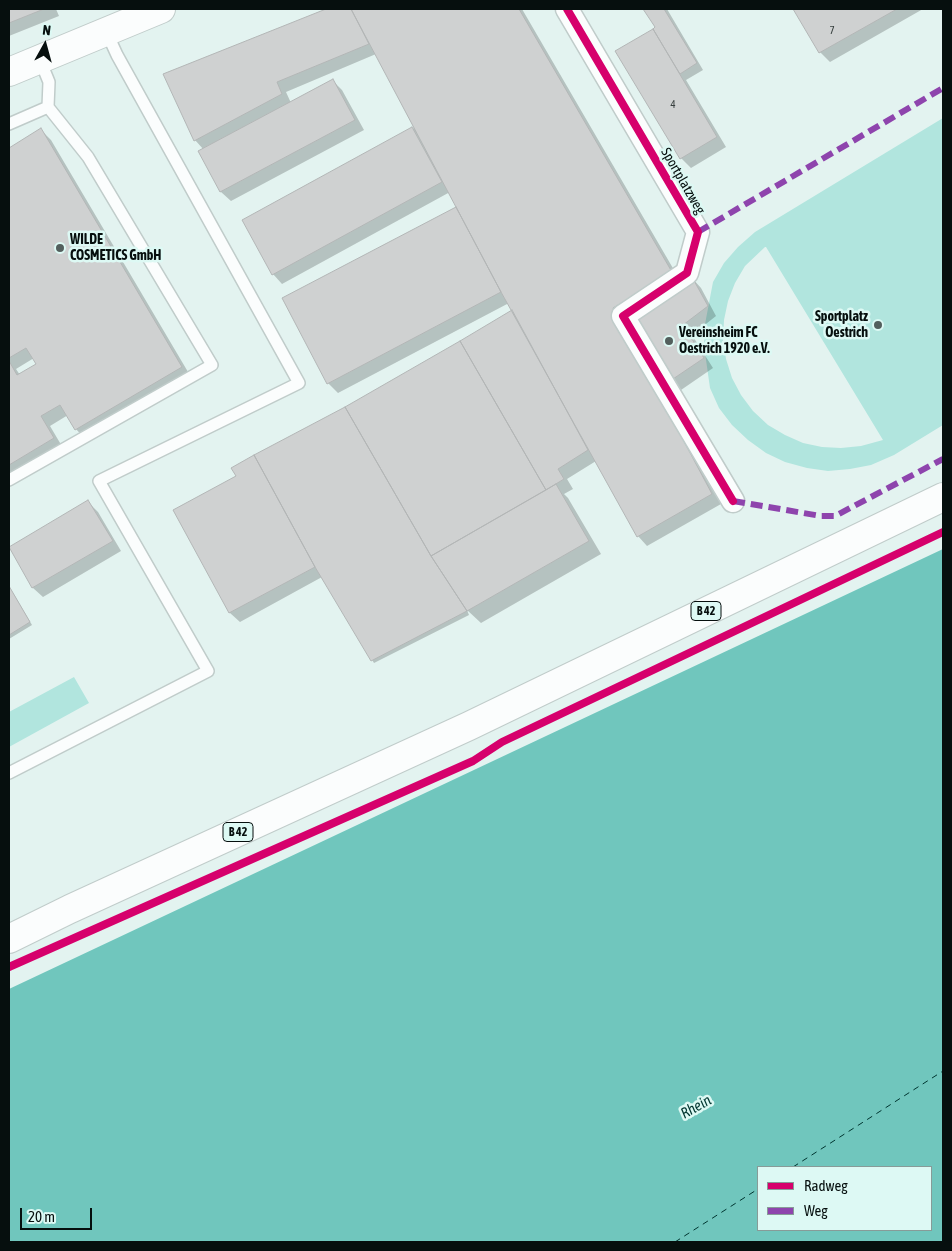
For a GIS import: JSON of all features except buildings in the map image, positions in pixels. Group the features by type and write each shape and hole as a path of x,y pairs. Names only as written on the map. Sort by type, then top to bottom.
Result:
{"main road":[{"path":"9,72 161,9"},
{"name":"B 42","path":"9,939 478,722 943,497"}],"street":[{"name":"Sportplatzweg","path":"567,9 698,232 687,273 623,316 733,501"}],"lane":[{"path":"9,773 208,671 99,481 299,383 106,32"},
{"path":"9,480 212,365 88,157 48,108 49,82 40,60"},
{"path":"9,124 48,108"}],"shaded area":[{"name":"Sportplatz Oestrich","path":"943,118 943,425 894,455 871,465 828,471 785,462 766,453 732,425 719,408 710,388 704,346 705,324 713,282 724,263 755,232","holes":["766,247 883,440 861,446 841,448 803,443 768,425 753,411 741,395 732,378 726,359 723,340 724,320 728,301 735,283 745,266"]},
{"path":"74,677 89,703 9,747 9,712"}],"water":[{"name":"Rhein","path":"943,549 943,1242 9,1242 9,989"}],"ferry route":[{"path":"795,1166 943,1071"},
{"path":"675,1242 757,1190"}],"marked path":[{"path":"698,232 943,88"},
{"path":"733,501 821,516 835,516 943,459"}],"cycle path":[{"path":"567,9 698,232 687,273 623,316 733,501"},
{"path":"9,967 473,761 502,742 943,532"}],"place":[{"name":"WILDE COSMETICS GmbH","path":"60,248"},
{"name":"Sportplatz Oestrich","path":"878,325"},
{"name":"Vereinsheim FC Oestrich 1920 e.V.","path":"669,341"}]}
